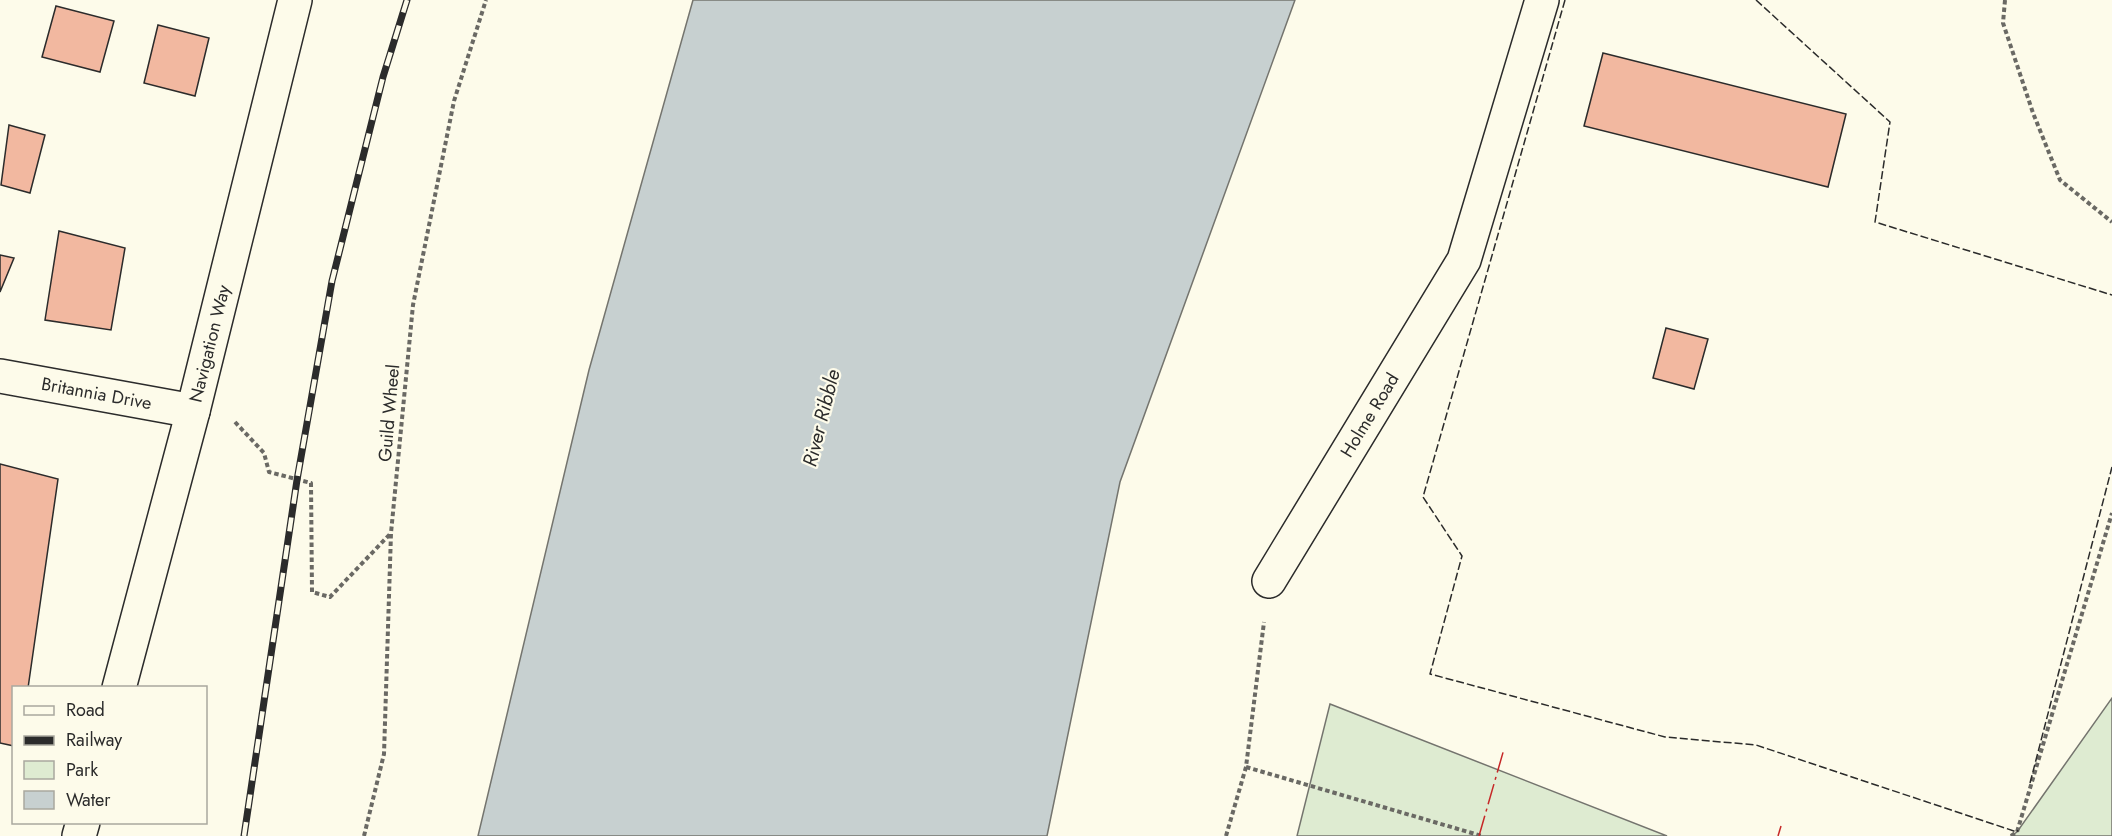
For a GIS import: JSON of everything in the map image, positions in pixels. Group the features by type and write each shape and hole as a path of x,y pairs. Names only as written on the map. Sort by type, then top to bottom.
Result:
{"street":[{"name":"Navigation Way","path":"119,686 193,411 296,0"},
{"name":"Holme Road","path":"1269,581 1464,260 1542,0"},
{"name":"Britannia Drive","path":"0,376 193,411"}],"path":[{"name":"Guild Wheel","path":"364,836 384,754 391,533 412,305 454,101 486,0"},
{"path":"2005,0 2003,23 2033,113 2061,180 2112,222"},
{"path":"193,411 227,414 264,453 269,472 310,483 312,592 330,597 391,533"},
{"path":"2011,836 2017,832 2112,513"},
{"path":"1226,836 1246,767 1269,581"},
{"path":"1246,767 1482,836"}],"green space":[{"path":"2112,698 2112,836 2011,836 2017,832"},
{"path":"1330,704 1667,836 1297,836"}],"water":[{"name":"River Ribble","path":"693,0 1295,0 1120,482 1047,836 478,836 589,370"}],"building":[{"path":"56,6 114,21 100,72 42,57"},
{"path":"158,25 209,38 195,96 144,83"},
{"path":"1603,53 1846,114 1828,187 1584,126"},
{"path":"9,125 45,135 30,193 1,185"},
{"path":"59,231 125,248 111,330 45,320"},
{"path":"0,255 14,258 0,292"},
{"path":"1666,328 1708,339 1694,389 1653,378"},
{"path":"0,464 58,479 28,686 12,686 12,746 0,743"}],"railway":[{"path":"244,836 297,480 332,281 383,77 407,0"}],"fence":[{"path":"1565,0 1423,497 1462,556 1430,674 1665,737 1756,745 2017,832 2018,830"},
{"path":"1756,0 1890,122 1875,222 2112,295"},
{"path":"2030,783 2112,467"}],"power":[{"path":"1479,836 1504,749"},
{"path":"1778,836 1781,826"}]}
